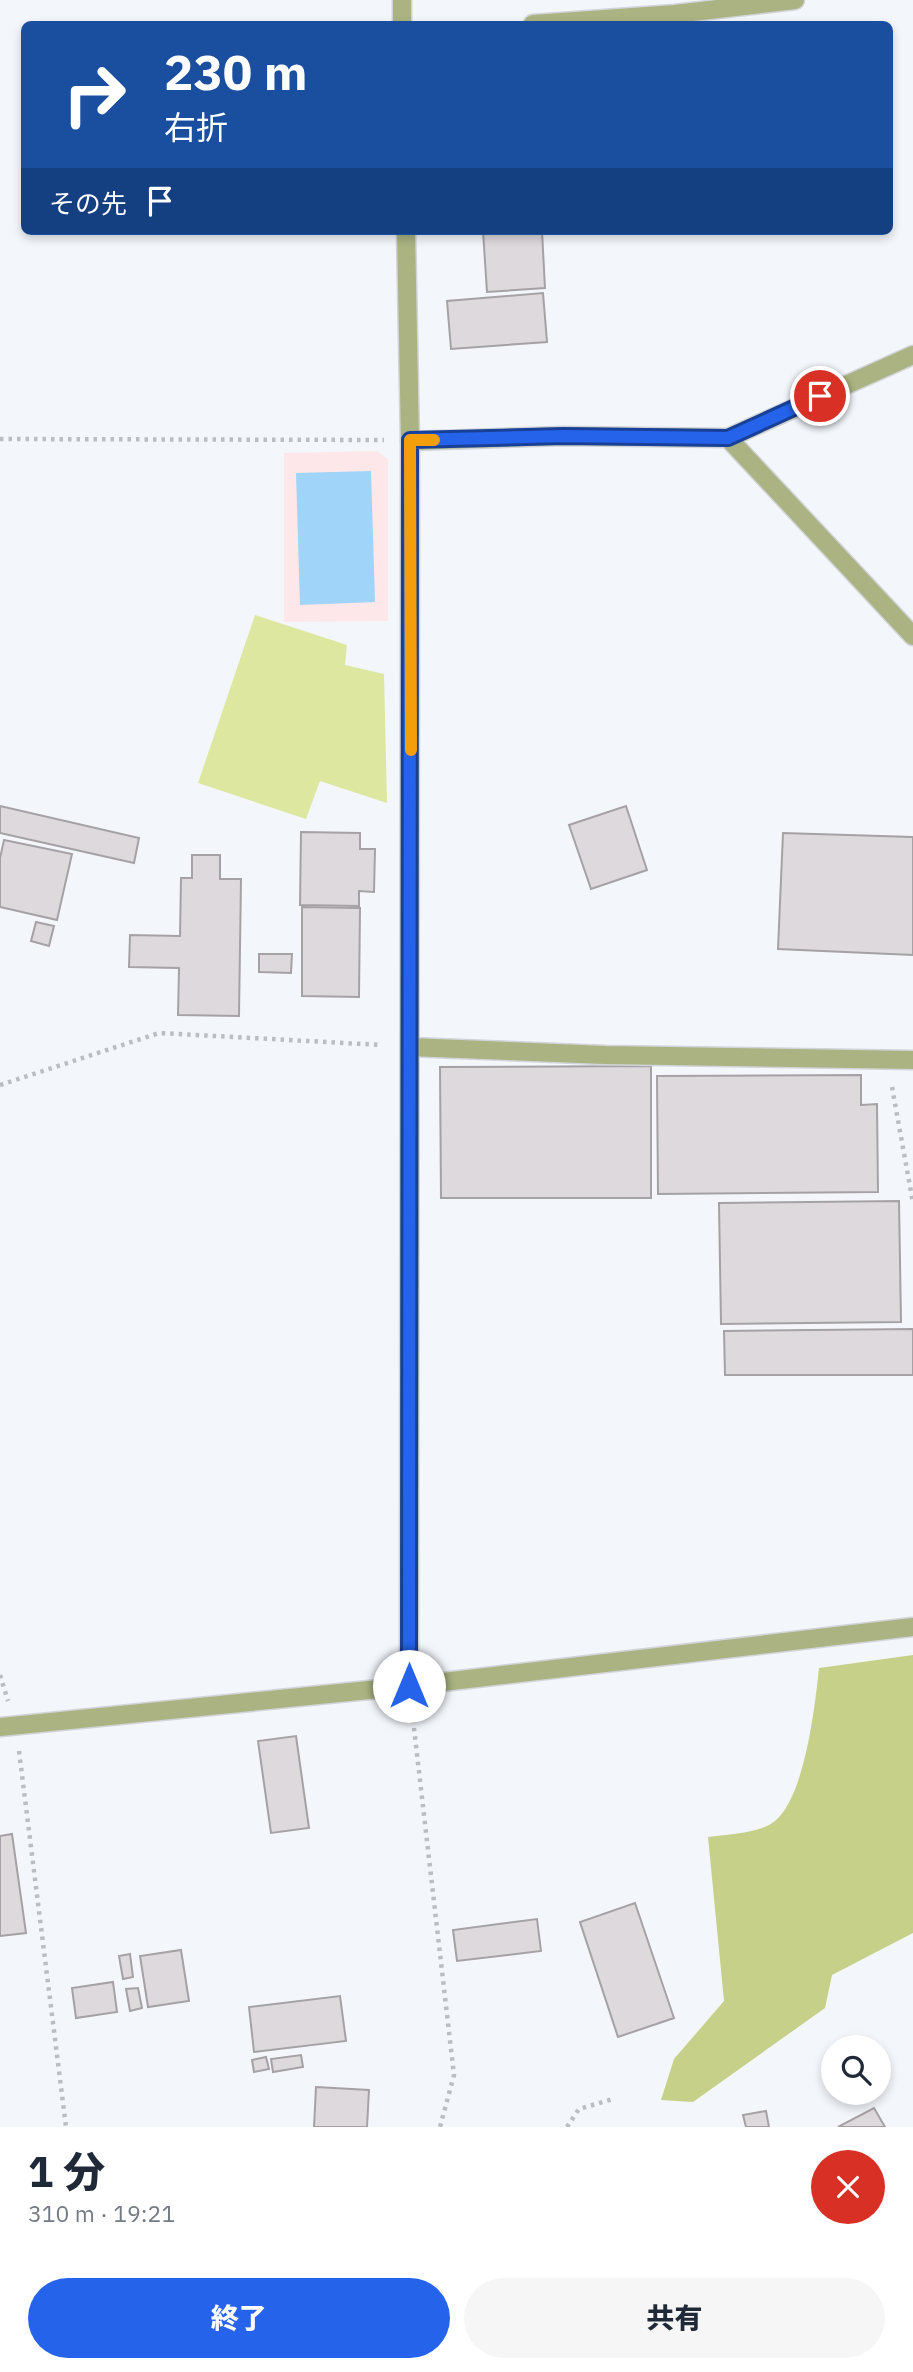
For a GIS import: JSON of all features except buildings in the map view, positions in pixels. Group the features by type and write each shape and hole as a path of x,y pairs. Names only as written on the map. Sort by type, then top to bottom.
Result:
{"street":[{"path":"402,0 402,21"},
{"path":"576,21 675,14 794,0"},
{"path":"406,235 410,440 409,1686"},
{"path":"410,440 563,436 728,438 913,355"},
{"path":"728,438 911,631"},
{"path":"410,1047 605,1055 913,1060"},
{"path":"8,1726 409,1686 913,1627"}],"path":[{"path":"0,439 170,437 410,440"},
{"path":"0,1085 159,1032 410,1047"},
{"path":"886,1059 913,1203"},
{"path":"409,1686 454,2075 440,2127"},
{"path":"8,1726 66,2127"},
{"path":"567,2127 579,2109 613,2099"}],"shaded area":[{"path":"377,451 388,459 388,621 284,622 284,453"}],"green space":[{"path":"255,615 347,645 345,665 384,674 387,803 320,781 306,819 198,783"},
{"path":"913,1655 913,1933 832,1975 825,2008 693,2102 661,2100 674,2059 724,2001 708,1837 760,1829 775,1821 785,1809 794,1792 807,1749 819,1668"}],"water":[{"path":"371,471 375,602 300,605 296,473"}],"slow traffic":[{"path":"411,750 410,440 434,440"}],"route":[{"path":"409,1686 410,440 563,436 728,438 820,396"}]}
